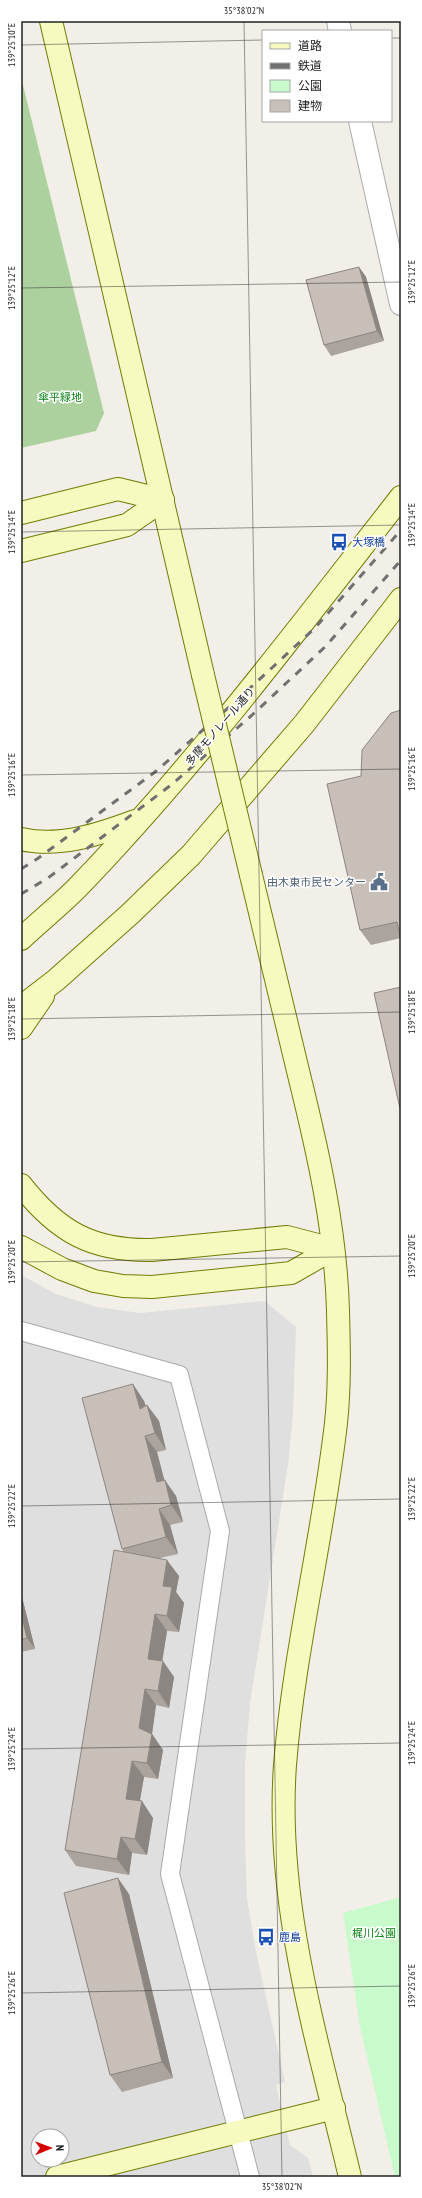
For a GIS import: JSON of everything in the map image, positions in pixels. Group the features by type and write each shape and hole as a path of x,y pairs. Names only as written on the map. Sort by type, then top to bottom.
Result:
{"street":[{"path":"51,21 203,675 316,1144 333,1249 338,1307 336,1419 330,1473 292,1712 285,1767 285,1832 288,1894 295,1940 350,2177"},
{"path":"360,122 401,304"},
{"path":"21,513 118,489 163,500"},
{"name":"多摩モノレール通り","path":"21,939 76,889 139,820 258,680 401,497"},
{"path":"21,551 127,525 163,500"},
{"path":"21,1006 56,980 130,914 191,855 304,724 401,599"},
{"path":"21,839 62,841 107,832 139,820"},
{"path":"21,1028 33,1009 56,980"},
{"path":"21,1185 40,1209 70,1232 102,1245 130,1250 152,1250 287,1237 333,1249"},
{"path":"21,1248 62,1269 94,1281 123,1286 152,1287 291,1273 333,1249"},
{"path":"57,2177 334,2108"}],"lane":[{"path":"21,1331 179,1375 220,1531 170,1874 250,2177"}],"shaded area":[{"path":"21,1275 56,1294 97,1307 140,1313 265,1301 296,1327 293,1414 288,1465 250,1703 245,1765 245,1837 247,1899 256,1952 285,2082 276,2085 290,2145 308,2158 313,2177 21,2177"}],"green space":[{"name":"傘平緑地","path":"21,77 104,413 96,431 21,448"},
{"name":"梶川公園","path":"401,1897 401,2177 395,2177 360,2027 343,1913"}],"building":[{"path":"359,267 377,331 324,345 306,280"},
{"name":"由木東市民センター","path":"401,710 401,939 397,922 360,930 327,784 361,776 362,750 391,713"},
{"path":"401,987 401,1113 374,993"},
{"path":"133,1384 140,1409 147,1405 155,1433 145,1436 157,1482 165,1480 171,1505 159,1509 166,1537 122,1549 82,1398"},
{"path":"114,1550 167,1560 163,1586 172,1587 167,1616 155,1614 148,1659 163,1661 158,1691 145,1689 139,1728 152,1734 147,1763 132,1761 126,1799 142,1801 135,1839 121,1837 117,1859 65,1850"},
{"path":"21,1613 27,1638 21,1640"},
{"path":"118,1878 162,2062 110,2075 64,1893"}],"railway":[{"path":"21,869 37,859 155,772 236,701 315,628 401,530"},
{"path":"21,894 48,878 171,785 251,716 326,646 401,560"}],"place":[{"name":"大塚橋","path":"339,542"},
{"name":"由木東市民センター","path":"379,882"},
{"name":"鹿島","path":"266,1937"}]}
